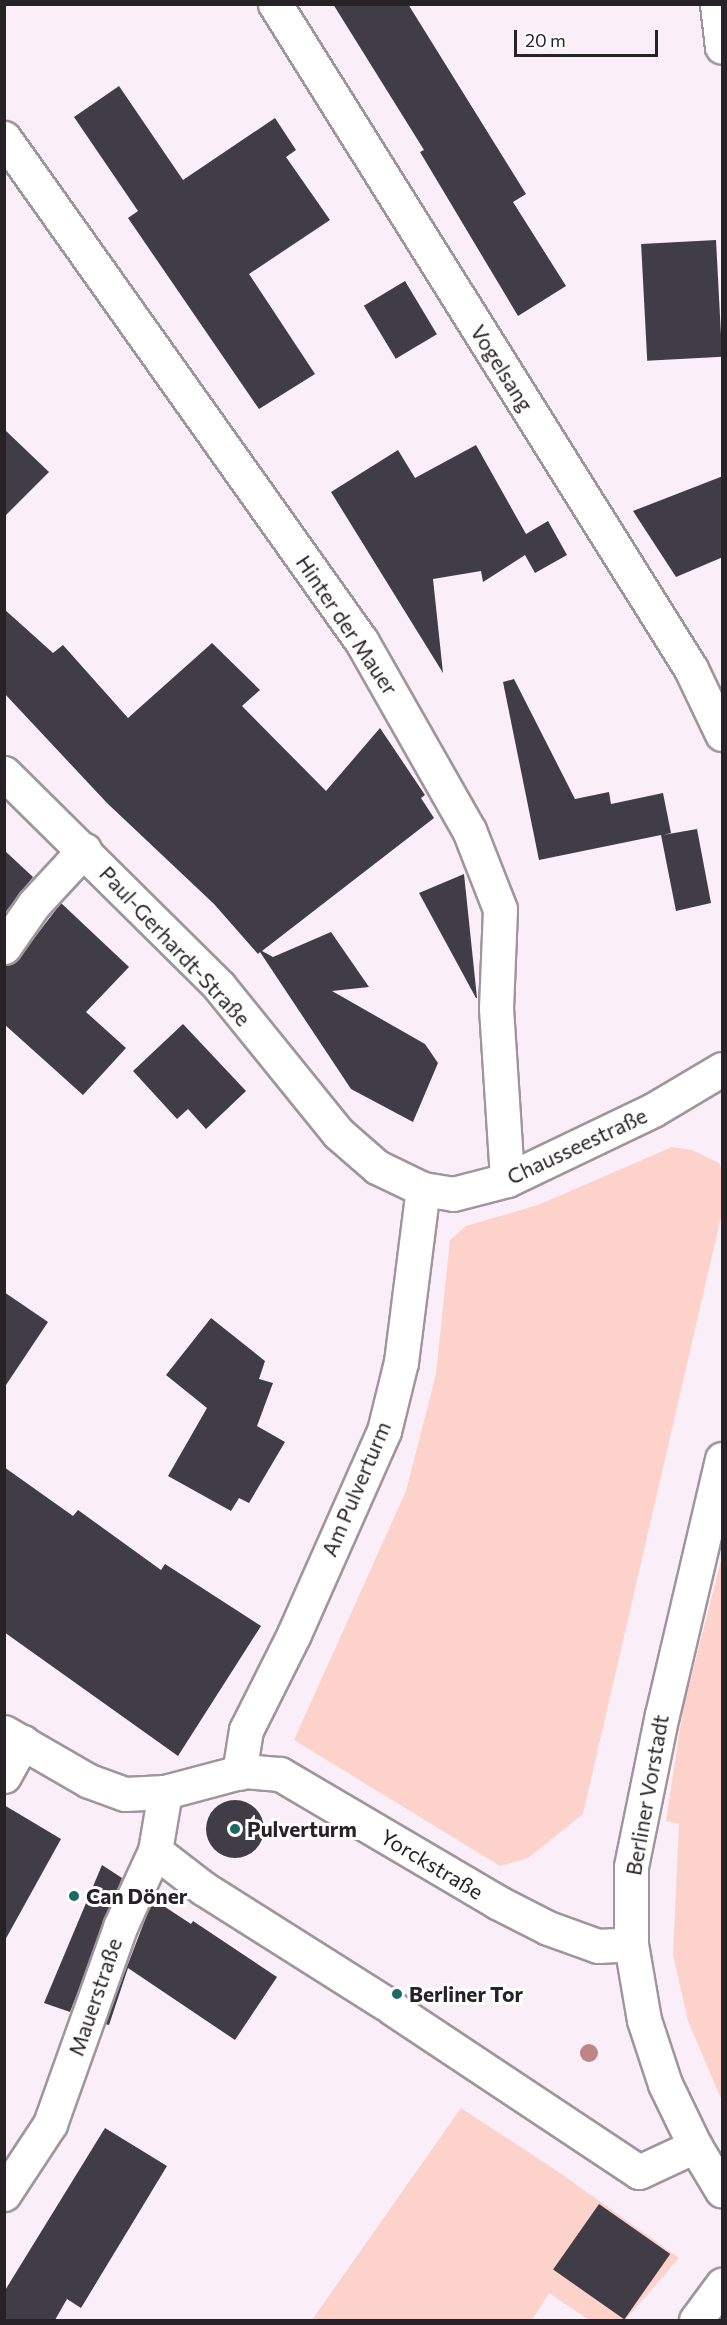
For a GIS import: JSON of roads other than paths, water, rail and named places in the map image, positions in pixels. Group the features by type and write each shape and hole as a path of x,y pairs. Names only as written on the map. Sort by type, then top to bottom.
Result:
{"street":[{"name":"Vogelsang","path":"275,4 691,669 723,734"},
{"path":"717,4 723,47"},
{"name":"Hinter der Mauer","path":"4,138 362,642 469,830 500,909 496,1008 507,1180"},
{"name":"Paul-Gerhardt-Straße","path":"4,774 84,850 219,986 338,1132 377,1167 423,1189"},
{"path":"4,947 33,904 84,850"},
{"name":"Chausseestraße","path":"423,1189 453,1194 507,1180 653,1110 723,1069"},
{"name":"Am Pulverturm","path":"239,1773 246,1730 294,1634 384,1431 400,1362 423,1189"},
{"name":"Berliner Vorstadt","path":"723,1459 664,1702 631,1867 632,1944 644,2020 665,2084 695,2146 723,2191"},
{"path":"4,1776 14,1737"},
{"name":"Yorckstraße","path":"14,1737 89,1782 125,1794 165,1792 239,1773 280,1774 497,1902 548,1928 598,1946 632,1944"},
{"name":"Mauerstraße","path":"4,2194 50,2124 120,1927 155,1851 165,1792"},
{"path":"155,1851 203,1888 389,2005 639,2172 695,2146"},
{"path":"696,2320 723,2284"}],"place":[{"name":"Pulverturm","path":"235,1829"},
{"name":"Can Döner","path":"74,1896"},
{"name":"Berliner Tor","path":"397,1994"}]}
